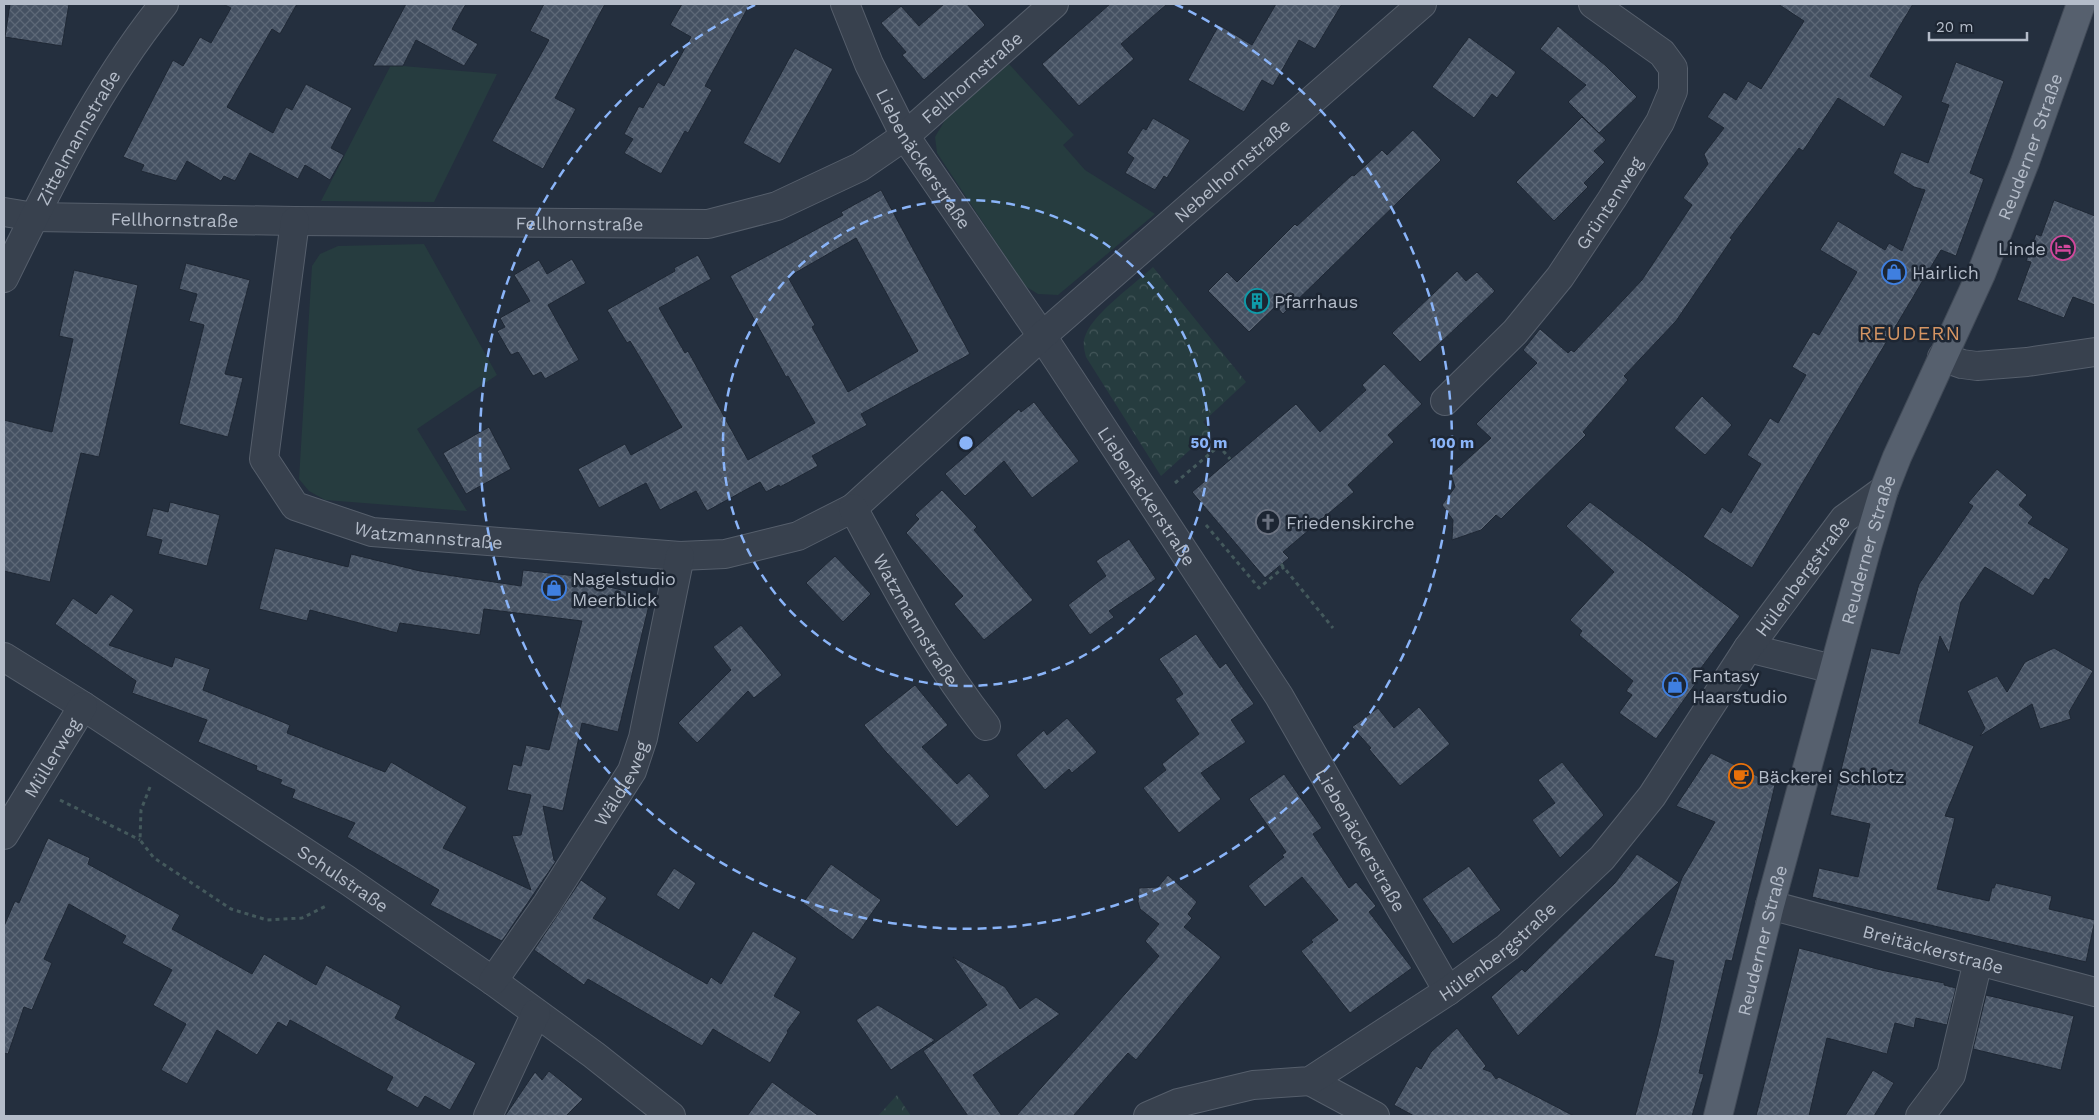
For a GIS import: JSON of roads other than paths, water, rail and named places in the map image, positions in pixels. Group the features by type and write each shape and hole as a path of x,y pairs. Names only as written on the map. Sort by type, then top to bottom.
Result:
{"main road":[{"name":"Reuderner Straße","path":"1718,1116 1770,906 1833,669 1884,490 1908,431 1981,274 2025,162 2081,4"}],"street":[{"name":"Zittelmannstraße","path":"4,278 34,217 93,110 149,23 164,4"},
{"name":"Liebenäckerstraße","path":"844,4 869,64 905,136 1042,336 1279,696 1448,991"},
{"name":"Fellhornstraße","path":"4,212 34,217 708,224 777,206 860,167 905,136 1054,4"},
{"name":"Nebelhornstraße","path":"1042,336 1422,4"},
{"name":"Grüntenweg","path":"1445,401 1515,332 1560,277 1660,122 1673,91 1673,68 1662,53 1593,4"},
{"name":"Watzmannstraße","path":"295,221 264,459 294,506 372,532 680,556 724,554 798,536 853,508 1042,336"},
{"path":"1942,357 1962,364 1977,366 2027,362 2095,352"},
{"name":"Hülenbergstraße","path":"1148,1116 1178,1103 1253,1085 1310,1081 1448,991 1508,947 1602,858 1652,796 1748,648 1844,519 1884,490"},
{"name":"Watzmannstraße","path":"853,508 924,638 965,699 986,726"},
{"name":"Wäldleweg","path":"492,981 546,904 632,771 643,738 680,556"},
{"name":"Hülenbergstraße","path":"1748,648 1833,669"},
{"name":"Schulstraße","path":"4,657 83,706 347,880 594,1055 672,1116"},
{"name":"Müllerweg","path":"4,835 83,706"},
{"name":"Breitäckerstraße","path":"1770,906 2095,992"},
{"path":"1920,1116 1952,1075 1978,961"},
{"path":"488,1116 536,1013"},
{"path":"1310,1081 1375,1116"}],"place":[{"name":"Linde","path":"2063,248"},
{"name":"Hairlich","path":"1894,272"},
{"name":"Pfarrhaus","path":"1257,301"},
{"name":"Friedenskirche","path":"1268,522"},
{"name":"Nagelstudio Meerblick","path":"554,588"},
{"name":"Fantasy Haarstudio","path":"1675,685"},
{"name":"Bäckerei Schlotz","path":"1741,776"}],"district":[{"name":"REUDERN","path":"1910,333"}]}
